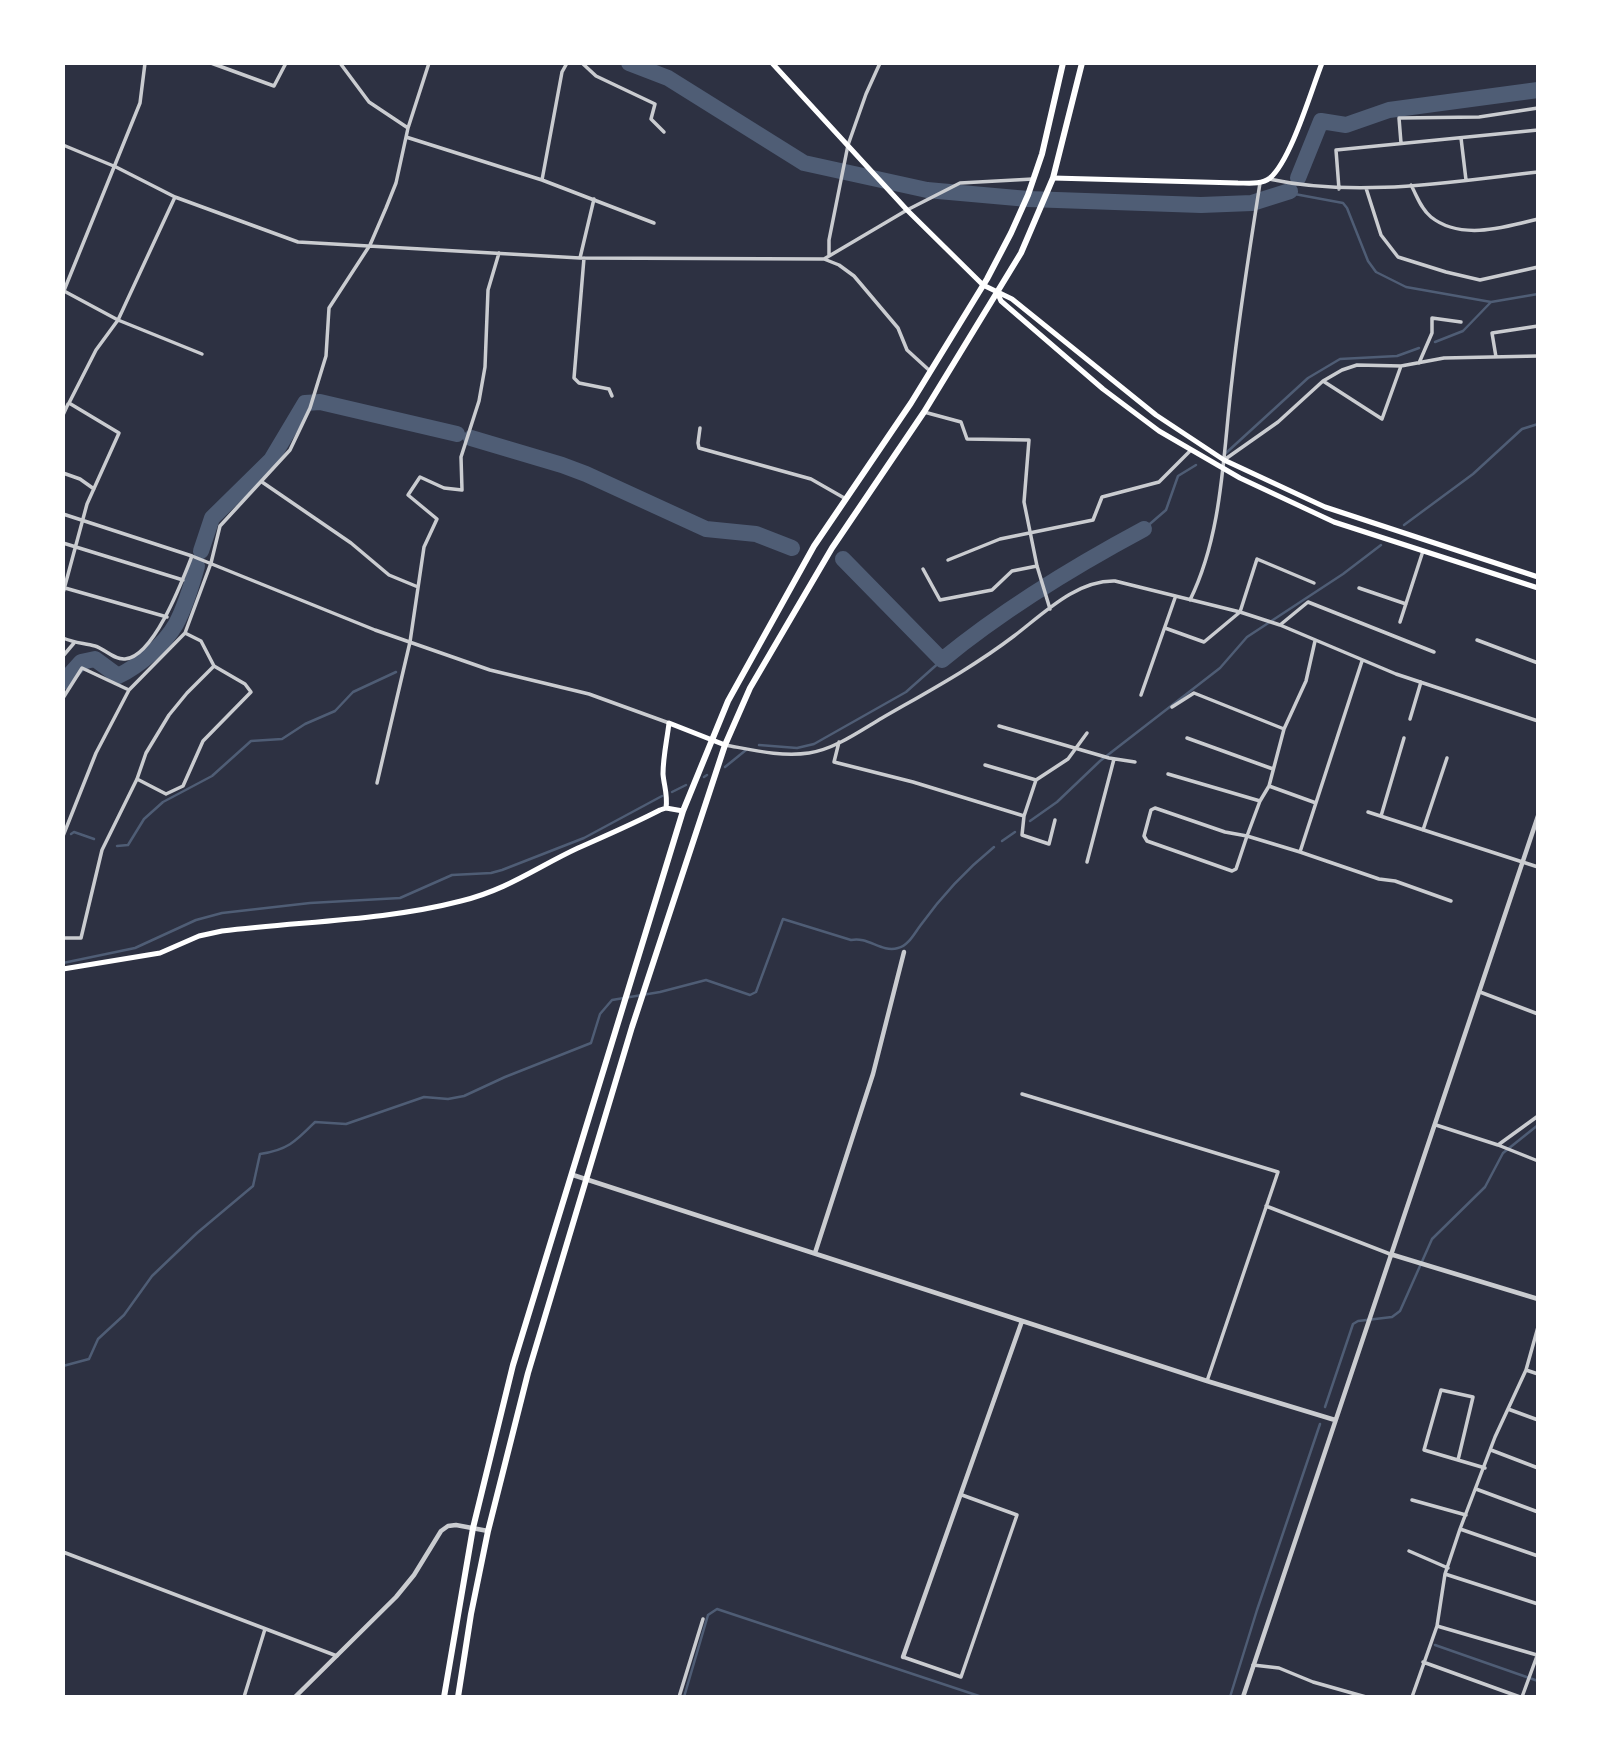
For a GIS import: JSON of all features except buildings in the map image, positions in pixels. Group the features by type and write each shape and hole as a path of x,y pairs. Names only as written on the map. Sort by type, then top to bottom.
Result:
{"main road":[{"path":"772,63 907,210 983,285 1012,299 1157,415 1224,460 1325,507 1538,577"},
{"path":"444,1697 473,1528 513,1365 683,811 728,701 814,546 911,402 983,285 1015,224 1034,179 1049,129 1063,63"},
{"path":"458,1697 488,1531 528,1373 632,1027 725,745 750,688 832,548 923,412 1021,253 1053,178 1082,63"},
{"path":"1053,178 1260,183 1269,179 1287,153 1322,63"},
{"path":"998,294 1002,301 1103,389 1189,451 1334,522 1538,588"},
{"path":"666,808 667,792 663,778 669,723 725,745"},
{"path":"63,969 160,953 199,936 222,931 396,913 460,902 508,886 576,849 666,808 683,811"}],"street":[{"path":"145,63 141,103 64,292 118,320 202,354"},
{"path":"211,63 274,86 286,63"},
{"path":"340,63 369,102 408,128"},
{"path":"63,836 96,753 130,690 185,633 211,563 220,526 290,450 310,408 326,356 330,307 370,245 396,183 408,128 429,63"},
{"path":"542,180 562,72 567,63"},
{"path":"582,63 596,76 655,104 651,119 664,132"},
{"path":"829,256 829,240 848,145 880,63"},
{"path":"1401,143 1399,118 1479,117 1538,108"},
{"path":"1339,189 1336,150 1538,130"},
{"path":"406,137 542,180 654,223"},
{"path":"1461,138 1466,180"},
{"path":"63,145 116,167 175,197 298,242 582,258 824,259 839,265 854,276 898,328 907,350 930,371"},
{"path":"1269,179 1303,186 1339,189 1411,185 1538,172"},
{"path":"824,259 907,210 960,183 1034,179"},
{"path":"1190,601 1201,579 1206,559 1223,468 1233,367 1260,183"},
{"path":"1411,185 1423,209 1433,219 1454,227 1485,232 1538,221"},
{"path":"1366,188 1381,235 1398,257 1480,280 1538,267"},
{"path":"63,415 96,351 118,320 175,197"},
{"path":"594,200 582,258 574,378 579,383 609,390 612,396"},
{"path":"377,783 410,642 425,547 436,519 408,495 420,477 444,488 462,490 460,457 479,401 485,366 488,290 499,253"},
{"path":"1419,363 1432,333 1432,318 1461,322"},
{"path":"1496,357 1492,333 1538,326"},
{"path":"1224,460 1278,422 1323,381 1357,365 1401,366 1444,358 1538,356"},
{"path":"1323,381 1382,419 1401,366"},
{"path":"68,403 119,433 94,489 63,590 167,617"},
{"path":"923,412 961,422 967,439 1029,440 1024,502 1029,534 1050,608"},
{"path":"700,428 699,448 811,479 846,499"},
{"path":"948,560 1000,539 1093,520 1102,497 1160,482 1189,451"},
{"path":"63,472 94,489"},
{"path":"262,482 351,543 389,575 418,587"},
{"path":"63,514 192,556 324,610 490,670 589,694 669,723"},
{"path":"63,543 183,580"},
{"path":"1400,622 1423,551"},
{"path":"63,638 74,643 96,646 117,657 127,659 135,655 167,617 192,556"},
{"path":"1165,628 1204,642 1240,612 1257,559 1314,583"},
{"path":"923,569 940,600 992,590 1013,571 1037,566"},
{"path":"725,745 782,755 812,753 839,742 979,663 1050,608 1085,585 1102,581 1115,581 1240,612 1280,625 1421,682 1538,721"},
{"path":"1359,588 1406,604"},
{"path":"1141,695 1175,597"},
{"path":"1280,625 1308,602 1434,652"},
{"path":"137,779 166,794 183,786 203,741 251,692 245,684 214,666 201,641 185,633"},
{"path":"1477,640 1538,663"},
{"path":"1315,641 1306,681 1284,729 1269,786 1260,802 1248,836 1236,869 1233,871 1147,841 1144,836 1155,808 1225,832 1248,836 1300,852 1379,879 1395,881 1451,901"},
{"path":"63,656 74,643"},
{"path":"1300,852 1362,660"},
{"path":"63,938 81,938 102,850 137,779 146,752 169,715 214,666"},
{"path":"63,698 82,668 130,690"},
{"path":"1410,719 1421,682"},
{"path":"1172,707 1194,693 1284,729"},
{"path":"999,726 1111,758 1135,762"},
{"path":"1055,820 1049,844 1021,835 1024,816 1036,780 1068,760 1087,733"},
{"path":"1187,738 1273,769"},
{"path":"1381,816 1404,738"},
{"path":"839,742 834,762 914,782 1024,816"},
{"path":"1087,862 1111,758"},
{"path":"1423,830 1447,758"},
{"path":"985,765 1036,780"},
{"path":"1168,774 1260,802"},
{"path":"1269,786 1316,803"},
{"path":"1368,812 1538,867"},
{"path":"1242,1697 1538,816"},
{"path":"815,1253 873,1073 904,952"},
{"path":"1480,992 1538,1014"},
{"path":"1022,1094 1278,1172 1207,1381"},
{"path":"1498,1145 1538,1116"},
{"path":"1436,1125 1538,1161"},
{"path":"573,1175 1335,1420"},
{"path":"1266,1206 1390,1254 1538,1299"},
{"path":"962,1495 1017,1515 961,1677 904,1657 1022,1321"},
{"path":"1414,1696 1437,1626 1445,1574 1460,1529 1490,1450 1526,1370 1538,1329"},
{"path":"1526,1370 1538,1374"},
{"path":"1458,1460 1473,1397 1441,1390 1424,1450 1485,1468"},
{"path":"1508,1409 1538,1420"},
{"path":"1490,1450 1538,1468"},
{"path":"1476,1489 1538,1512"},
{"path":"1412,1500 1466,1515"},
{"path":"295,1697 414,1575 441,1531 448,1526 488,1531"},
{"path":"1460,1529 1538,1556"},
{"path":"1409,1551 1448,1568"},
{"path":"63,1552 337,1656"},
{"path":"1445,1574 1538,1604"},
{"path":"679,1697 703,1619"},
{"path":"1423,1662 1521,1697 1538,1655 1437,1626"},
{"path":"244,1697 265,1628"},
{"path":"1253,1665 1279,1668 1313,1682 1366,1697"}],"waterway":[{"path":"629,63 668,78 804,163 927,190 1028,199 1201,205 1252,203 1290,191"},
{"path":"1298,178 1321,121 1346,125 1389,110 1538,90"},
{"path":"1289,193 1343,203 1368,261 1376,272 1406,287 1491,302 1538,294"},
{"path":"1435,342 1463,331 1491,302"},
{"path":"1226,453 1308,378 1340,359 1397,356 1419,348"},
{"path":"201,551 212,518 271,460 305,403 320,402 457,434"},
{"path":"1404,525 1473,474 1522,429 1538,424"},
{"path":"471,438 586,474 706,529 756,534 792,548"},
{"path":"1144,529 1166,510 1178,476 1196,465"},
{"path":"843,559 942,660 990,623 1040,590 1144,529"},
{"path":"1030,821 1057,802 1100,761 1220,668 1247,637 1343,574 1381,545"},
{"path":"63,682 81,662 95,659 118,676 150,654 165,640 176,624 197,566"},
{"path":"759,745 797,748 814,744 906,692 942,660"},
{"path":"117,846 128,845 144,819 163,802 212,776 251,741 282,739 305,724 335,711 353,692 396,672"},
{"path":"725,767 746,750"},
{"path":"672,792 686,785"},
{"path":"63,963 135,948 196,920 222,913 310,903 400,898 452,875 502,870 584,838 662,796"},
{"path":"71,834 74,832 94,839"},
{"path":"1002,841 1015,832"},
{"path":"63,1366 89,1359 98,1339 124,1315 152,1276 197,1233 253,1186 260,1154 291,1144 315,1122 346,1124 424,1097 448,1099 464,1096 591,1043 600,1014 612,1000 660,992 706,980 750,995 756,992 783,919 851,940 863,940 892,949 902,947 954,884 994,847"},
{"path":"1325,1407 1353,1324 1392,1317 1400,1311 1432,1239 1485,1187 1503,1153 1538,1125"},
{"path":"1230,1697 1320,1424"},
{"path":"684,1697 708,1615 717,1609 982,1697"},
{"path":"1435,1645 1538,1681"}]}
